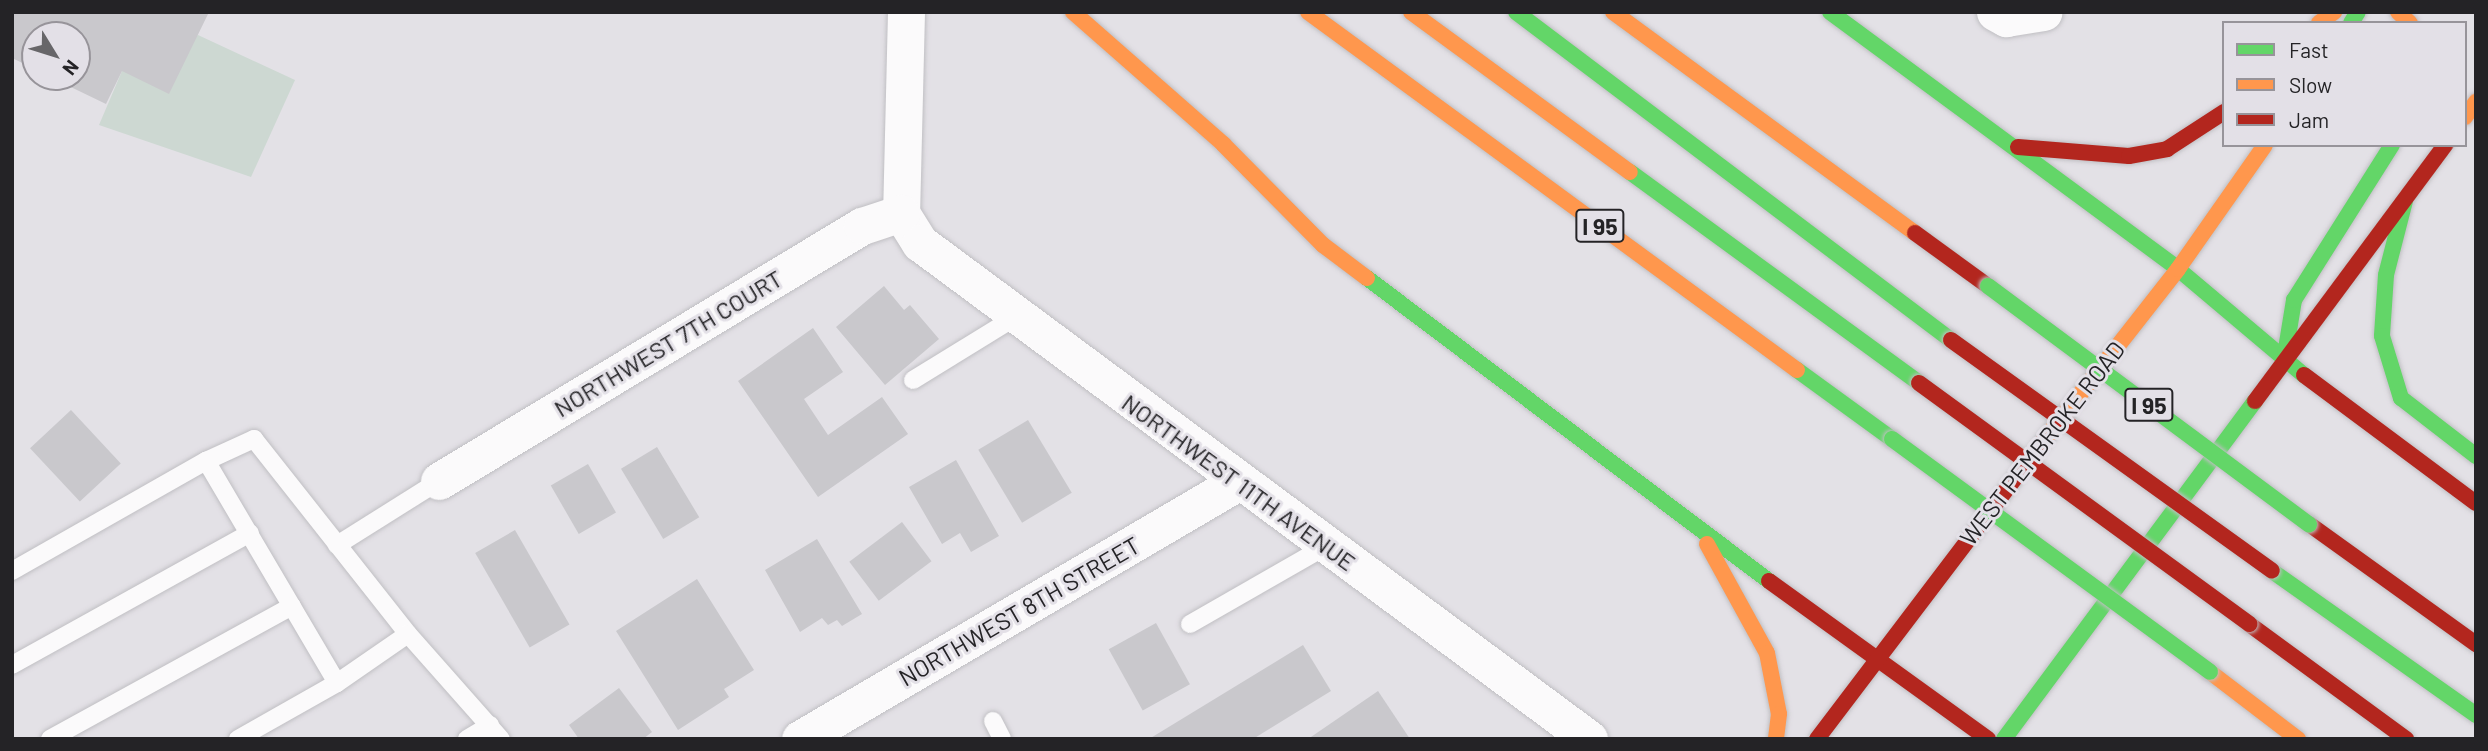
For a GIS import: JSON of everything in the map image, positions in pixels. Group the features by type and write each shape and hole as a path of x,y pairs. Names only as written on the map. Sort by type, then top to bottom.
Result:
{"main road":[{"path":"1073,12 1223,145 1323,245 1699,530 1988,739"},
{"name":"I 95","path":"1308,12 2298,739"},
{"path":"1411,12 2406,739"},
{"path":"1516,12 1951,340 2476,715"},
{"name":"I 95","path":"1613,12 2476,644"},
{"path":"1830,12 2017,147 2178,269 2284,360 2476,503"},
{"path":"2017,147 2129,156 2167,149 2222,113"},
{"name":"WEST PEMBROKE ROAD","path":"1817,739 1875,657 2178,269 2264,147"},
{"path":"2284,360 2294,300 2391,147"},
{"path":"2004,739 2444,147"},
{"path":"2405,201 2386,275 2382,336 2401,398 2476,456"},
{"path":"1699,530 1768,653 1779,714 1776,739"}],"street":[{"path":"901,213 906,12"},
{"path":"1995,12 2006,18 2044,12"},
{"name":"NORTHWEST 11TH AVENUE","path":"901,213 920,243 1238,482 1589,739"},
{"name":"NORTHWEST 7TH COURT","path":"439,481 862,226 901,213"},
{"name":"NORTHWEST 8TH STREET","path":"800,739 1238,482"}],"lane":[{"path":"913,380 1017,316"},
{"path":"12,571 206,461 254,439 408,634 495,732 467,739"},
{"path":"206,461 337,683"},
{"path":"337,545 439,481"},
{"path":"12,665 250,533"},
{"path":"1190,624 1326,546"},
{"path":"50,739 292,606"},
{"path":"238,739 337,683 408,634"},
{"path":"993,721 1002,739"}],"shaded area":[{"path":"198,35 295,80 251,177 99,125 122,71"}],"building":[{"path":"12,12 209,12 169,94 122,71 106,104 79,91 91,91 91,21 21,21 21,62 12,58"},
{"path":"884,286 904,310 910,305 939,339 885,385 836,327"},
{"path":"813,328 843,372 804,399 828,435 882,397 908,434 818,497 738,381"},
{"path":"71,410 121,463 80,502 30,448"},
{"path":"1028,420 1072,493 1022,523 978,450"},
{"path":"657,447 699,517 663,539 621,469"},
{"path":"956,460 999,536 971,552 960,533 942,544 909,487"},
{"path":"588,464 616,512 579,534 551,486"},
{"path":"902,522 931,561 879,601 849,562"},
{"path":"515,530 570,624 530,647 475,553"},
{"path":"817,539 862,614 842,626 837,620 828,625 822,618 800,632 765,570"},
{"path":"697,579 754,670 724,689 729,697 678,730 616,631"},
{"path":"1156,623 1190,684 1143,710 1109,649"},
{"path":"1303,645 1331,691 1253,739 1149,739"},
{"path":"619,688 652,732 643,739 579,739 569,725"},
{"path":"1378,691 1410,739 1308,739"}],"traffic: fast":[{"path":"1516,12 1951,340"},
{"path":"1830,12 2178,269 2304,375"},
{"path":"2352,21 2358,12"},
{"path":"2285,355 2294,300 2391,147"},
{"path":"1630,172 1919,383"},
{"path":"2405,201 2386,275 2382,336 2401,398 2476,456"},
{"path":"1367,278 1769,581"},
{"path":"1988,286 2309,524"},
{"path":"1797,370 1892,439"},
{"path":"2004,739 2255,401"},
{"path":"1892,439 2210,672"},
{"path":"2272,571 2476,715"}],"traffic: slow":[{"path":"1073,12 1223,144 1323,245 1367,278"},
{"path":"1308,12 1797,370"},
{"path":"1411,12 1630,172"},
{"path":"1613,12 1915,233"},
{"path":"2322,21 2334,12"},
{"path":"2398,12 2408,21"},
{"path":"2467,114 2476,102"},
{"path":"2044,440 2178,269 2264,147"},
{"path":"1707,544 1767,653 1779,714 1776,739"},
{"path":"2210,672 2298,739"}],"traffic: jam":[{"path":"2018,147 2129,156 2167,149 2222,113"},
{"path":"2255,401 2444,147"},
{"path":"1915,233 1988,286"},
{"path":"1951,340 2272,571"},
{"path":"2304,375 2476,503"},
{"path":"1919,383 2249,624"},
{"path":"1817,739 2044,440"},
{"path":"2309,524 2476,644"},
{"path":"1769,581 1988,739"},
{"path":"2249,624 2406,739"}]}
